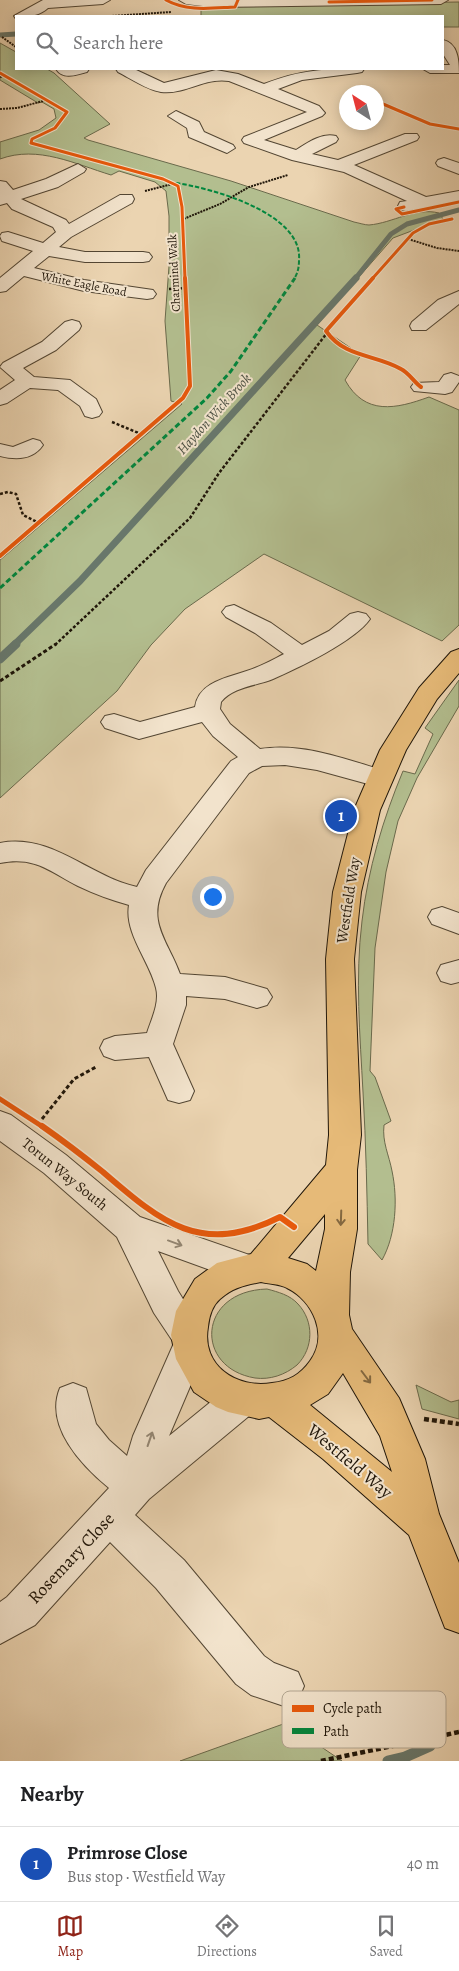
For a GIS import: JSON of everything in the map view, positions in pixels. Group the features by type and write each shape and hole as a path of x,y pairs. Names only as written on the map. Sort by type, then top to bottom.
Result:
{"main road":[{"name":"Westfield Way","path":"259,1400 305,1390 319,1378 329,1365 335,1325 333,1272 340,1230 341,1170 346,1100 340,968 342,928 359,835 379,778 410,722 428,694 459,658"},
{"path":"188,1341 192,1310 202,1293 217,1280 254,1267 341,1170"},
{"name":"Westfield Way","path":"254,1267 284,1270 305,1280 320,1292 335,1325 371,1383 392,1422 406,1458 423,1523 452,1588 459,1614"},
{"name":"Westfield Way","path":"188,1341 197,1367 206,1379 227,1394 259,1400 336,1447 423,1523"}],"street":[{"path":"24,15 37,11 43,2 101,0"},
{"path":"186,0 211,3 441,0"},
{"path":"439,70 456,72 444,44"},
{"path":"125,70 162,88 173,87 216,74 232,77 314,109 317,113 208,156"},
{"path":"264,89 299,76 344,70"},
{"path":"176,116 193,125 196,131 188,135 227,148"},
{"path":"339,165 411,137"},
{"path":"305,158 311,147 330,139"},
{"path":"250,140 276,152 339,165 424,203"},
{"path":"3,194 52,183 78,169"},
{"path":"3,194 18,205 60,224 65,233"},
{"path":"404,207 459,196"},
{"name":"White Eagle Road","path":"0,287 47,250 65,233 110,201 129,207"},
{"path":"8,237 47,250"},
{"name":"White Eagle Road","path":"47,250 90,258 123,252 142,257"},
{"name":"White Eagle Road","path":"22,270 97,288 147,294"},
{"path":"419,326 445,304 459,298"},
{"path":"5,365 49,346 73,326"},
{"path":"5,365 25,378 26,382"},
{"path":"0,399 26,382 63,384 89,403 92,412"},
{"path":"421,387 452,387"},
{"path":"0,450 16,454 33,445"},
{"path":"234,612 263,628 301,655"},
{"path":"255,758 214,721 209,713 210,699 220,689 272,670 337,636 358,620"},
{"path":"114,722 139,731 172,720 209,713"},
{"path":"179,1091 158,1044 171,1005 170,984 144,926 142,910 144,898 156,877 240,767 255,758 280,756 305,760 379,778"},
{"path":"0,853 20,850 36,852 112,889 144,898"},
{"path":"170,984 219,986 236,989 257,997"},
{"path":"115,1048 158,1044"},
{"name":"Torun Way South","path":"0,1124 55,1164 129,1227 254,1267"},
{"name":"Torun Way South","path":"129,1227 166,1302 188,1341"},
{"name":"Rosemary Close","path":"136,1486 151,1436 188,1341"},
{"path":"73,1400 78,1426 86,1441 98,1454 136,1486"},
{"name":"Rosemary Close","path":"0,1624 21,1611 136,1486 259,1400"},
{"path":"109,1516 170,1574 250,1670 265,1681 284,1686"}],"path":[{"path":"127,15 172,12"},
{"path":"1,37 15,36"},
{"path":"1,37 15,46"},
{"path":"1,75 12,80"},
{"path":"38,95 53,103"},
{"path":"0,109 17,108 47,100"},
{"path":"181,220 220,204 254,185 292,173 305,158"},
{"path":"163,179 178,186"},
{"path":"129,207 148,189 178,186"},
{"path":"402,246 413,233"},
{"path":"408,239 437,248 459,252"},
{"path":"0,681 56,644 124,577 190,518 219,473 329,333"},
{"path":"92,412 110,422 142,434"},
{"path":"134,440 148,428"},
{"path":"0,494 8,492 16,495 20,499 20,510 23,514 39,523"},
{"path":"33,528 46,516"},
{"path":"41,1125 74,1079 85,1071 111,1062 115,1048"},
{"path":"446,1735 459,1732"},
{"path":"321,1761 383,1748"}],"green space":[{"path":"459,2 459,27 444,27 444,15 201,15 201,6"},
{"path":"0,43 15,51 15,70 49,70 110,124 84,138 88,140 231,181 354,222 369,225 421,212 439,213 443,219 393,238 317,325 361,355 345,380 353,392 362,400 382,406 393,406 429,397 459,410 459,625 442,641 264,554 185,609 151,645 117,691 0,798 0,560 182,404 171,401 165,321 169,266 169,216 166,191 155,182 119,171 111,175 70,161 42,155 14,155 0,159 0,142 39,130 56,118 54,109 42,102 38,103 0,80"},
{"path":"459,680 459,706 417,778 398,821 386,872 375,948 370,1071 375,1077 391,1121 384,1125 384,1131 395,1193 393,1228 382,1260 368,1244 359,1006 362,921 368,882 377,845 403,771 415,774 433,734 425,728"},
{"path":"267,1289 288,1296 298,1304 307,1318 310,1334 309,1343 303,1358 292,1369 272,1377 255,1378 235,1371 221,1360 214,1346 212,1330 216,1315 227,1302 244,1293"},
{"path":"416,1385 451,1402 459,1400 459,1419 422,1409"},
{"path":"282,1724 282,1748 323,1748 342,1761 180,1761"}],"waterway":[{"path":"0,35 15,34"},
{"name":"Haydon Wick Brook","path":"355,279 391,234 407,224 459,210"},
{"name":"Haydon Wick Brook","path":"14,645 80,581 356,278"},
{"name":"Haydon Wick Brook","path":"0,659 16,644"},
{"path":"388,1761 405,1757 425,1748"}],"marked path":[{"path":"0,588 207,398 231,371 297,275 300,258 298,245 288,230 275,220 260,210 224,194 176,183"}],"cycle path":[{"path":"166,0 181,7 190,8 235,7 238,0"},
{"path":"329,2 432,0"},
{"name":"Charmind Walk","path":"0,73 67,112 55,128 32,139 31,143 163,179 178,186 182,207 190,386 183,398 0,556"},
{"path":"384,104 430,124 459,129"},
{"path":"404,207 396,209 402,214 459,202"},
{"path":"421,387 401,369 358,355 339,346 326,331 413,233 429,224 452,219"},
{"path":"0,1099 59,1138 149,1211 173,1225 197,1233 222,1234 246,1231 280,1217 294,1227"}],"place":[{"name":"Primrose Close","path":"341,816"}]}
